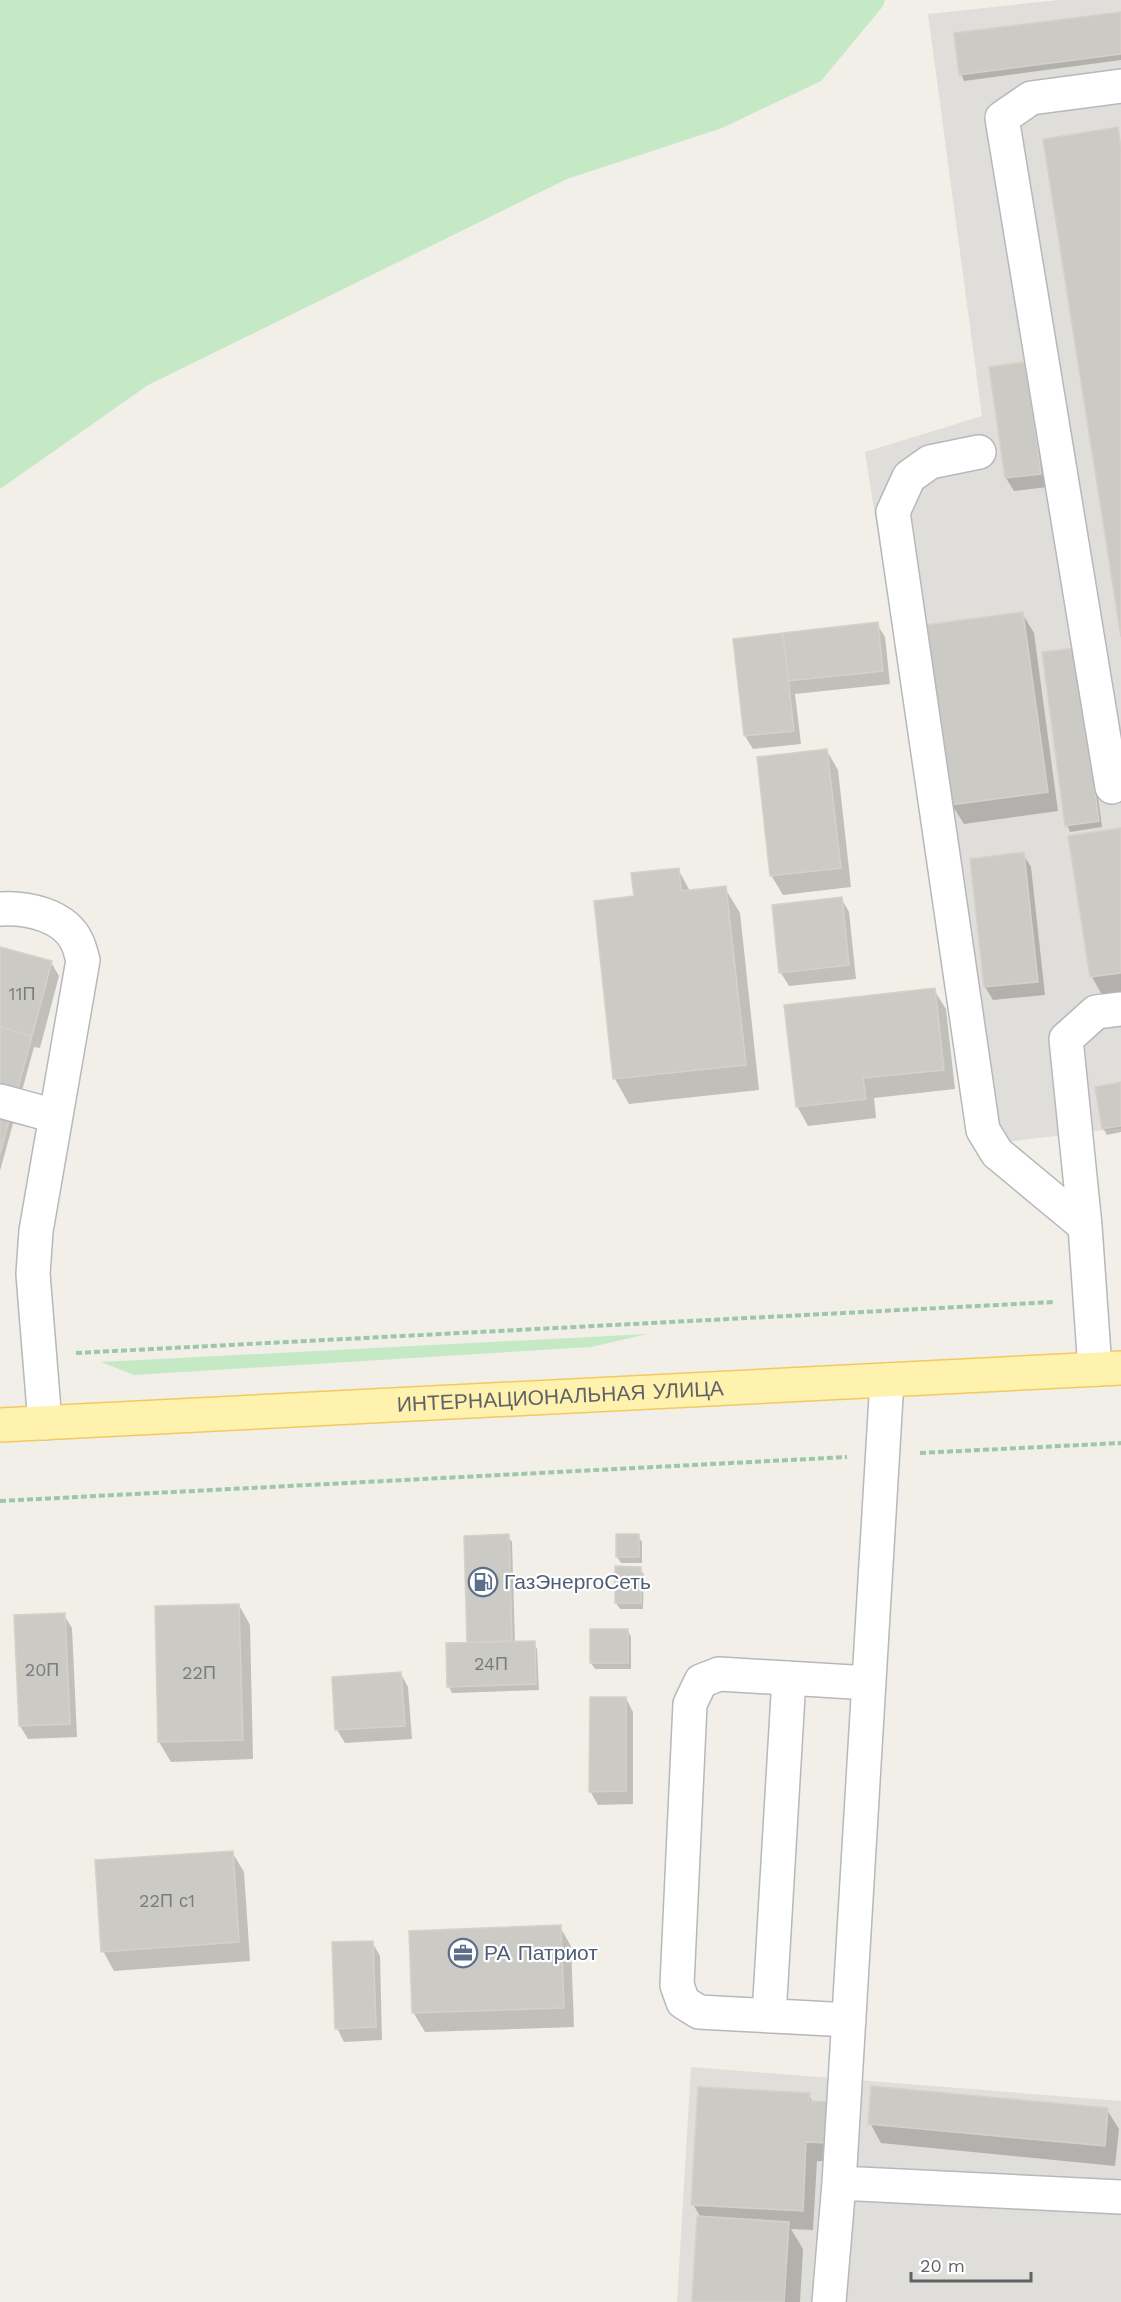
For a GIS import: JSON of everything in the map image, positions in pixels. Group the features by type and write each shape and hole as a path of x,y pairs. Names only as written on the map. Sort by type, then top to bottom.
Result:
{"main road":[{"name":"ИНТЕРНАЦИОНАЛЬНАЯ УЛИЦА","path":"0,1425 1108,1369"}],"lane":[{"path":"1112,787 1002,118 1031,98 1121,86"},
{"path":"979,452 930,462 909,477 893,512 983,1130 997,1153 1085,1226"},
{"path":"0,909 15,908 51,917 66,927 77,941 83,960 36,1231 33,1274 45,1423"},
{"path":"1108,1369 1091,1300 1066,1039 1096,1012 1121,1009"},
{"path":"0,1101 55,1116"},
{"path":"829,2302 839,2183 887,1380"},
{"path":"849,2020 699,2012 683,2002 677,1985 690,1704 701,1681 719,1674 868,1683"},
{"path":"770,2016 789,1678"},
{"path":"839,2183 1121,2197"}],"path":[{"path":"39,1355 1091,1300"},
{"path":"0,1501 1121,1443"}],"shaded area":[{"path":"1059,0 1121,0 1121,1128 973,1146 865,452 982,416 928,14"},
{"path":"691,2067 1121,2101 1121,2302 677,2302"}],"green space":[{"path":"0,0 885,0 883,6 821,81 722,128 567,179 148,385 0,489"},
{"path":"647,1334 591,1347 134,1375 101,1362"}],"building":[{"path":"1121,12 1121,54 959,75 954,33"},
{"path":"1118,127 1121,149 1121,637 1043,139"},
{"path":"1026,362 1041,474 1005,478 989,367"},
{"path":"1023,612 1048,792 951,805 926,625"},
{"path":"878,622 883,671 788,681 783,633"},
{"path":"783,633 794,731 744,736 733,639"},
{"path":"1076,648 1099,821 1065,826 1042,652"},
{"path":"827,749 841,868 770,876 757,757"},
{"path":"1121,828 1121,973 1090,977 1068,836"},
{"path":"1024,852 1038,982 984,987 970,859"},
{"path":"679,868 681,891 726,886 746,1065 613,1079 594,901 634,896 631,873"},
{"path":"842,897 849,965 779,973 772,905"},
{"path":"0,947 52,961 32,1036 0,1027"},
{"path":"935,988 944,1070 863,1078 866,1099 796,1107 784,1005"},
{"path":"0,1027 32,1036 0,1154"},
{"path":"1121,1082 1121,1126 1102,1129 1095,1087"},
{"path":"509,1534 512,1641 467,1642 464,1536"},
{"path":"616,1534 639,1534 639,1557 616,1557"},
{"path":"615,1566 641,1567 641,1603 615,1603"},
{"path":"239,1604 243,1740 158,1742 155,1606"},
{"path":"65,1613 70,1724 19,1726 14,1615"},
{"path":"590,1629 628,1629 628,1663 590,1663"},
{"path":"535,1641 536,1684 447,1687 446,1643"},
{"path":"401,1672 405,1726 335,1730 332,1677"},
{"path":"590,1697 626,1697 626,1791 589,1792"},
{"path":"233,1851 239,1942 101,1952 95,1860"},
{"path":"561,1925 564,2008 412,2013 409,1931"},
{"path":"373,1941 376,2027 335,2029 332,1942"},
{"path":"871,2086 1108,2108 1105,2146 868,2124"},
{"path":"698,2087 810,2093 809,2101 828,2102 826,2143 806,2142 803,2211 691,2205"},
{"path":"697,2216 789,2222 784,2302 692,2302"}],"place":[{"name":"ГазЭнергоСеть","path":"483,1582"},
{"name":"РА Патриот","path":"463,1953"}]}
